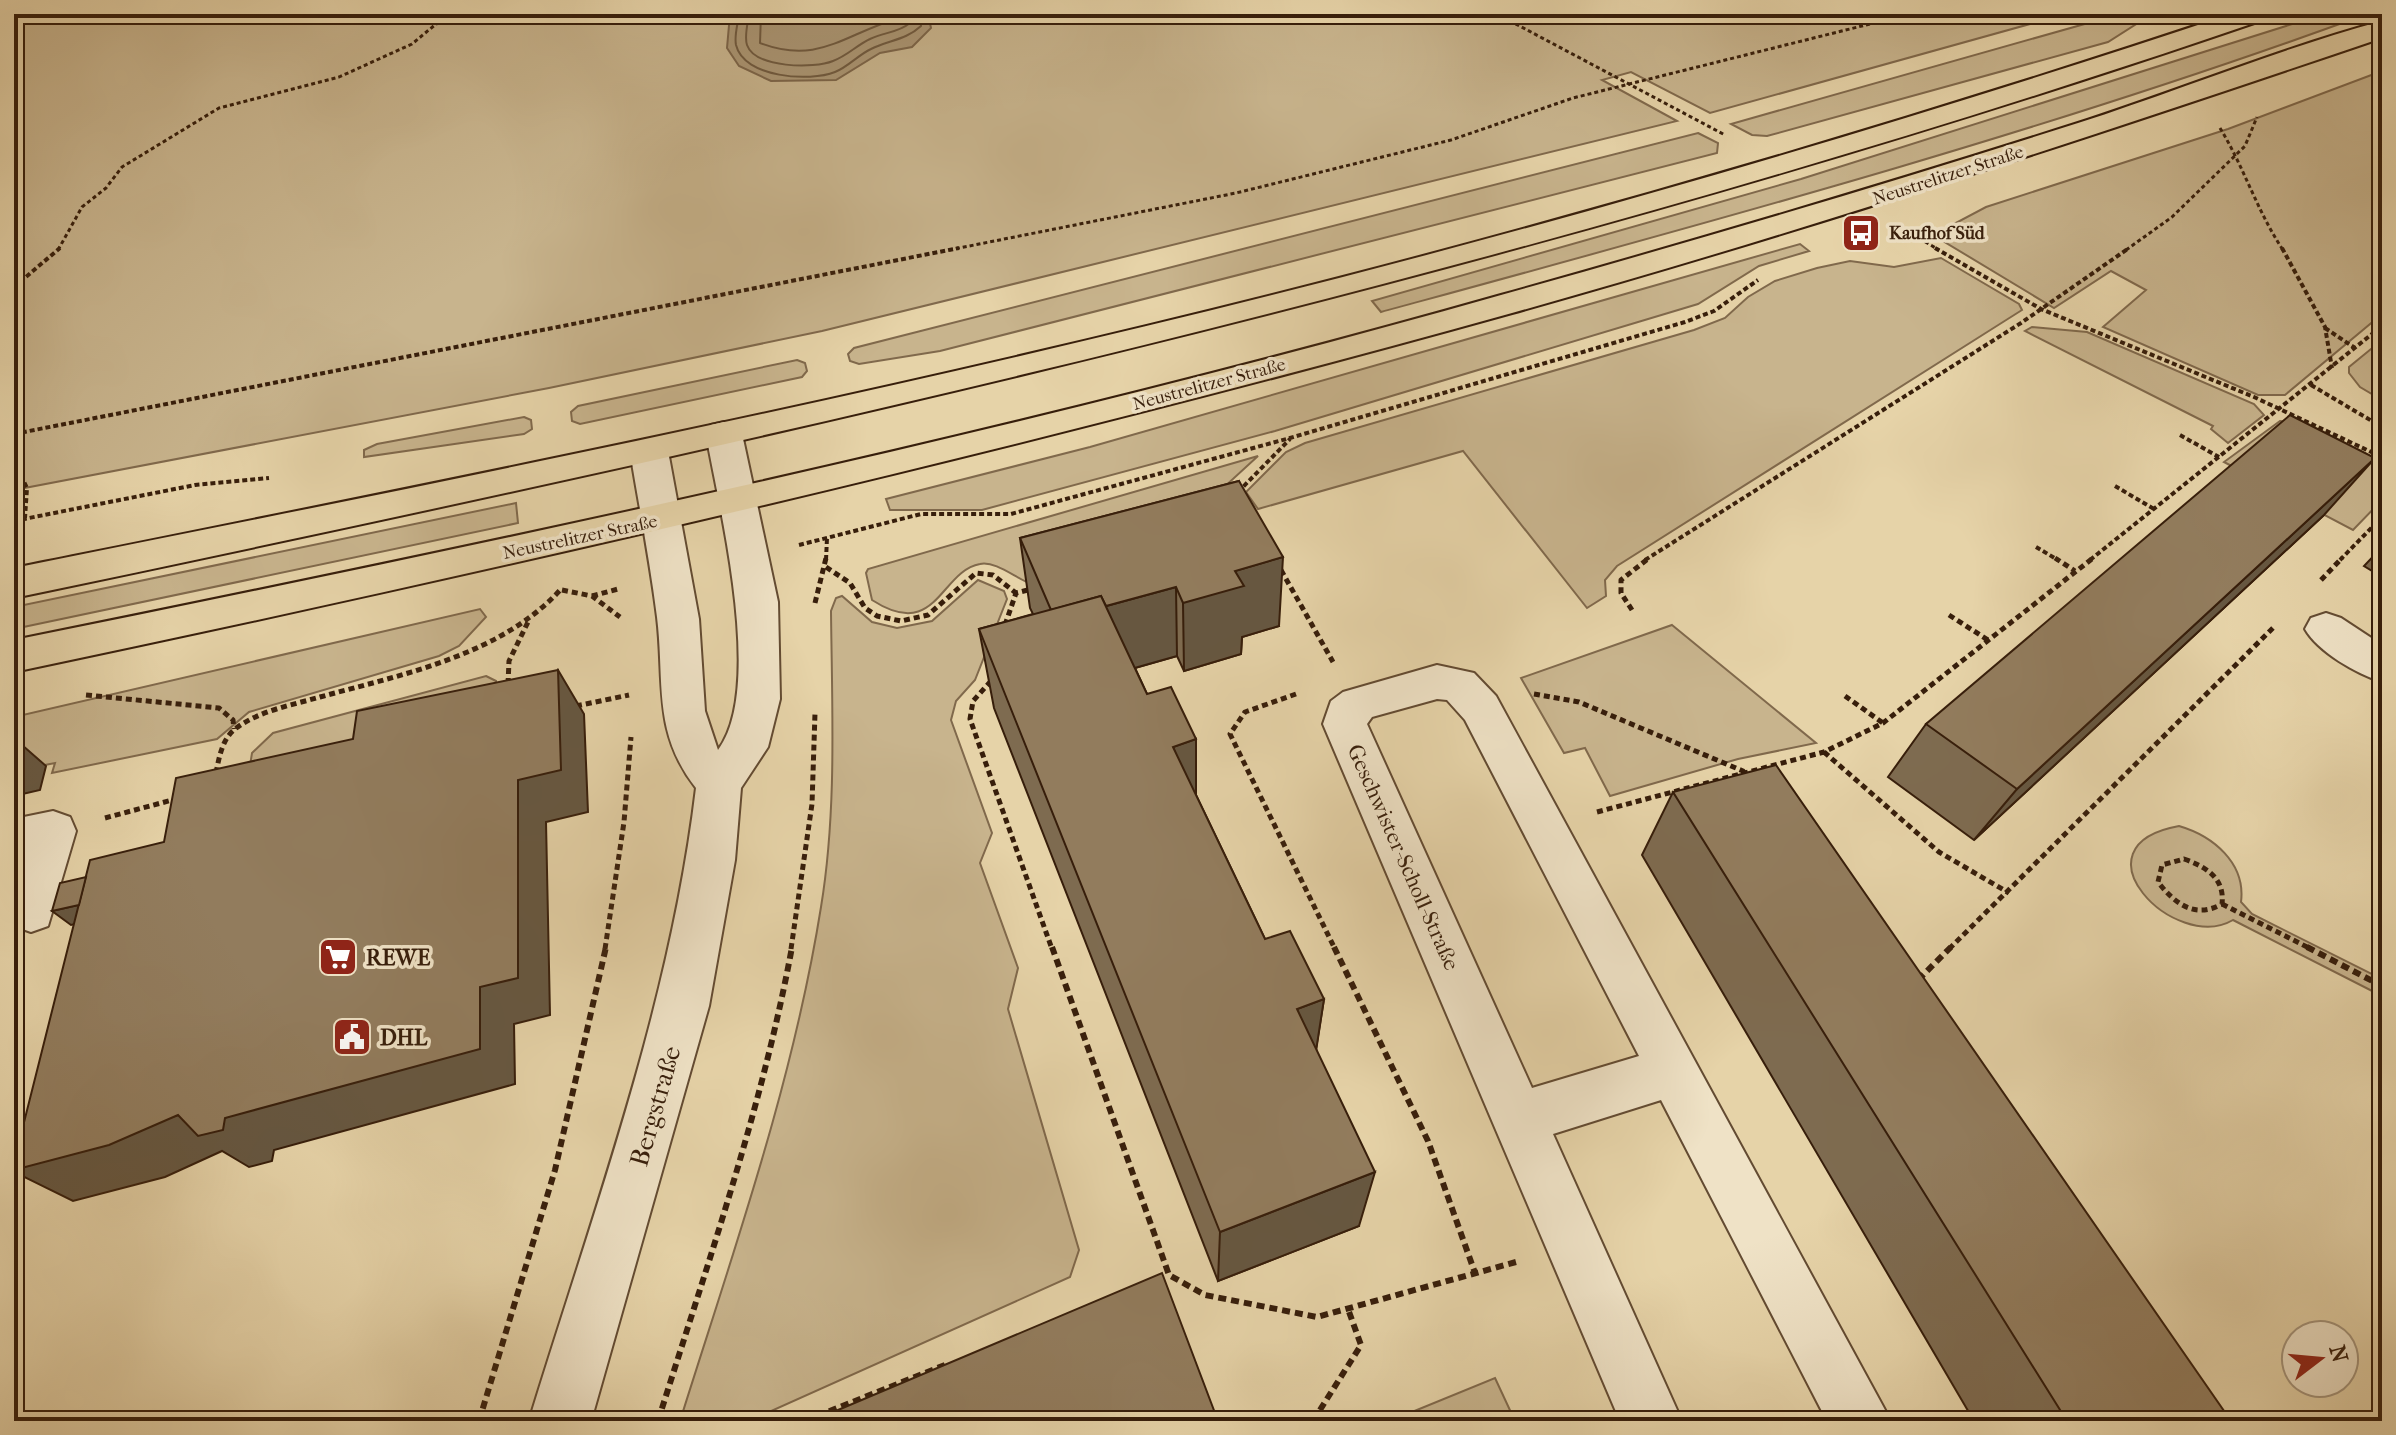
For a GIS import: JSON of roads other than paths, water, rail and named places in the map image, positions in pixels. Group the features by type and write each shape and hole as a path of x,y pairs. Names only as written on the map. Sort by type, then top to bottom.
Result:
{"main road":[{"path":"14,583 649,451 1360,282 1695,191 1994,102 2257,14"},
{"name":"Neustrelitzer Straße","path":"14,656 662,519 1095,415 1856,204 2172,103 2382,29"}],"street":[{"path":"649,451 678,619 683,711 696,755 719,784 746,747 758,699 757,602 724,434"},
{"path":"2326,629 2382,666"},
{"name":"Geschwister-Scholl-Straße","path":"1651,1421 1345,724 1350,692 1437,682 1459,685 1481,708 1674,1071"},
{"name":"Bergstraße","path":"560,1421 683,1006 711,860 719,784"},
{"path":"31,911 34,835"},
{"path":"1518,1118 1674,1071 1860,1421"}],"water":[{"path":"730,14 928,14 931,28 912,47 880,53 836,80 771,81 739,66 727,48"}],"place":[{"name":"Kaufhof Süd","path":"1861,233"},
{"name":"REWE","path":"338,957"},
{"name":"DHL","path":"352,1037"}]}
